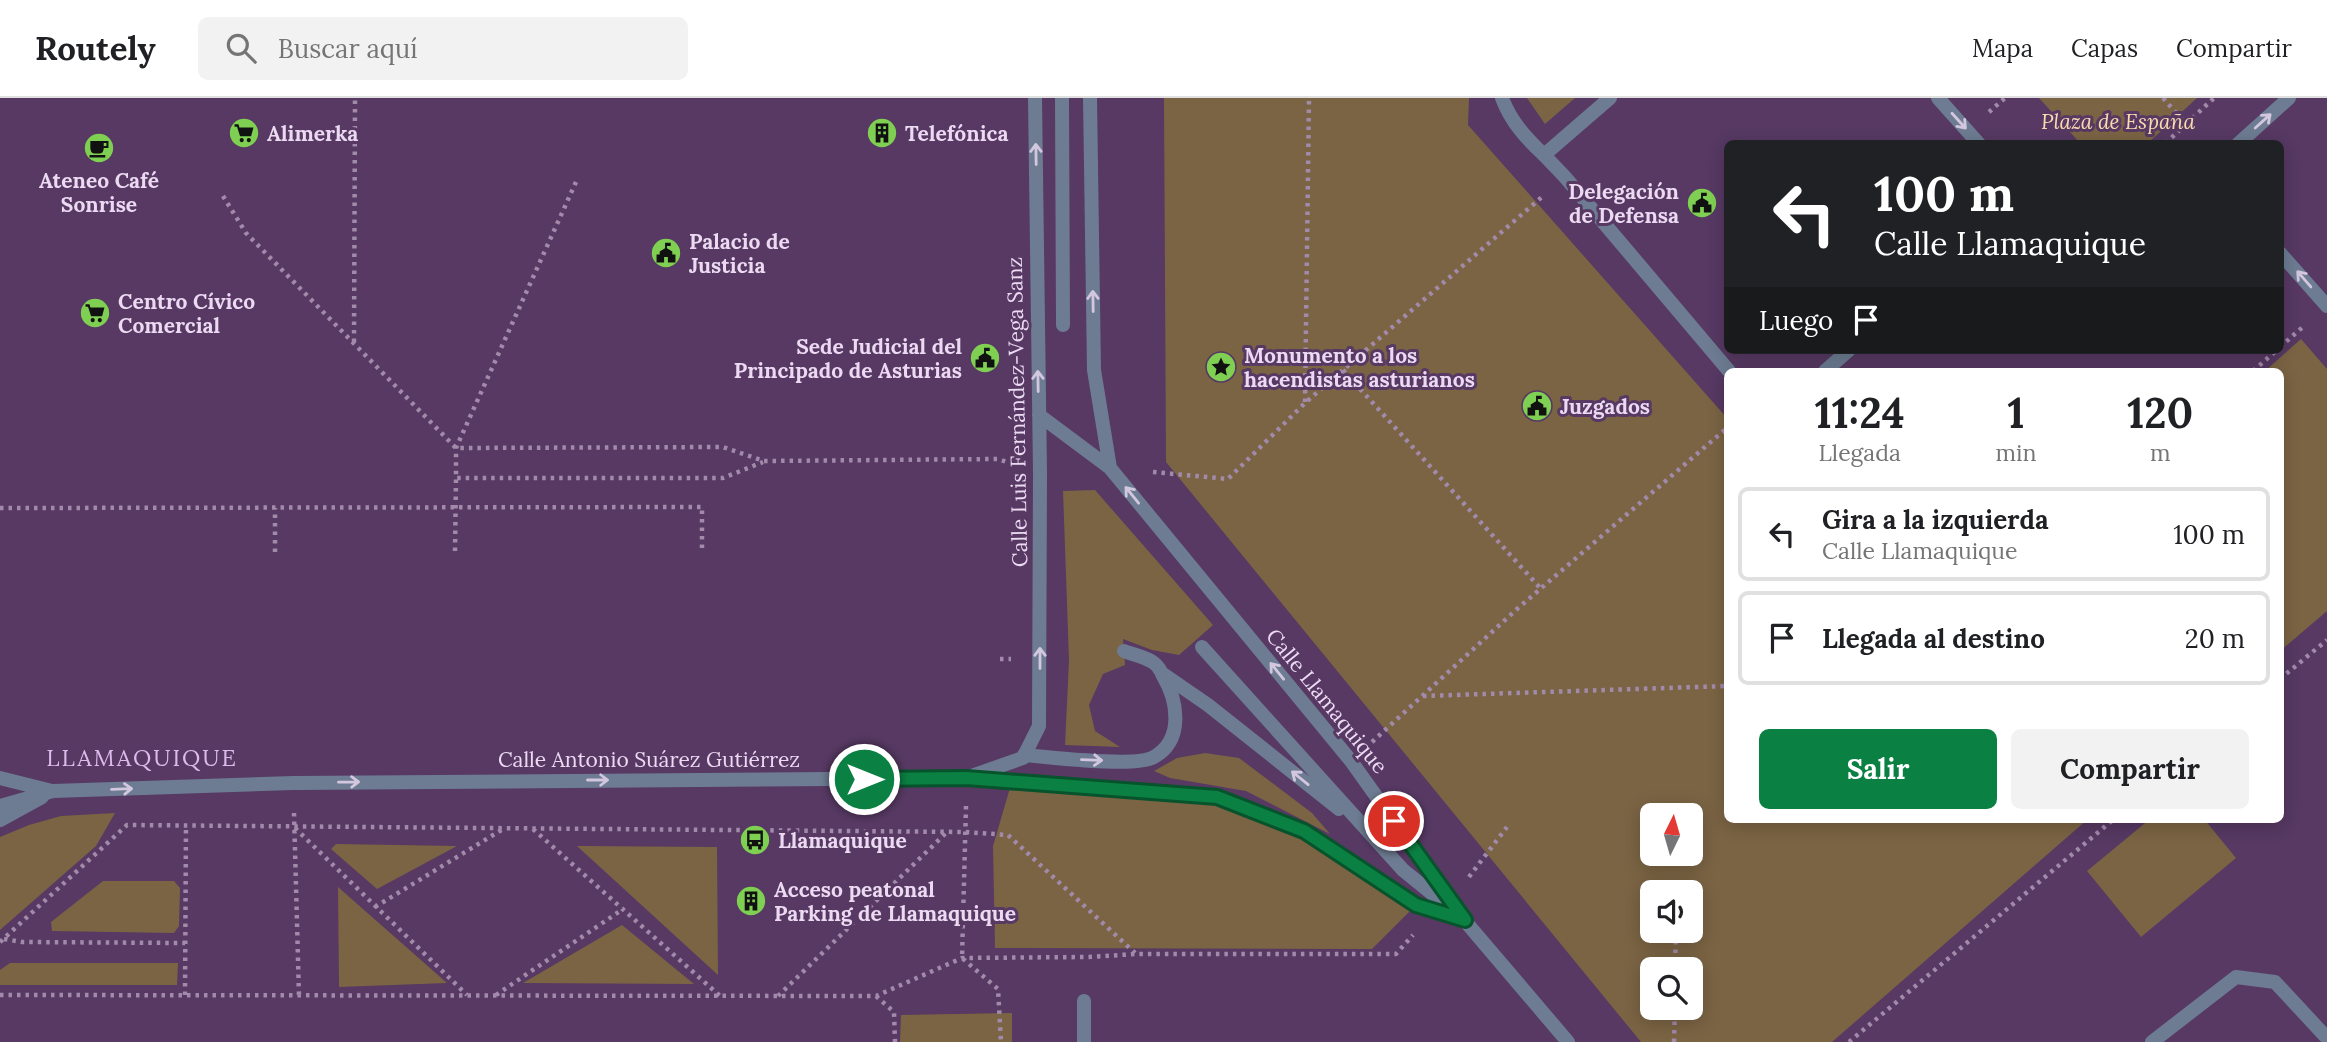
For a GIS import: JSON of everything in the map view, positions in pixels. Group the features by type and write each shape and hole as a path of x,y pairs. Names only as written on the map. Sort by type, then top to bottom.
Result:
{"street":[{"name":"Calle Luis Fernández-Vega Sanz","path":"1024,755 1040,726 1035,98"},
{"path":"1062,98 1063,326"},
{"path":"1090,98 1094,370 1110,468"},
{"path":"1502,98 1507,112 1521,134 1565,177 1726,368"},
{"path":"1544,155 1610,98"},
{"path":"1938,98 1975,140"},
{"path":"2242,140 2288,98"},
{"path":"2284,258 2327,306"},
{"path":"1828,368 1844,354"},
{"name":"Calle Llamaquique","path":"1039,415 1110,468 1351,761 1465,920 1568,1042"},
{"path":"1202,647 1403,870 1465,920"},
{"path":"966,778 1023,758 1024,755 1131,761 1152,759 1166,747 1174,731 1176,708 1156,664 1124,651"},
{"path":"1162,674 1208,705 1373,836"},
{"name":"Calle Antonio Suárez Gutiérrez","path":"0,778 53,791"},
{"name":"Calle Antonio Suárez Gutiérrez","path":"0,806 53,791 293,783 966,778 1217,797 1304,831 1416,905 1465,920"},
{"path":"0,820 53,791"},
{"path":"2152,1042 2236,977 2276,982 2327,1038"},
{"path":"1084,1001 1084,1042"}],"path":[{"path":"354,343 355,98"},
{"path":"1305,403 1309,98"},
{"path":"2163,98 2186,124"},
{"path":"2169,140 2214,98"},
{"path":"1110,468 1228,479 1305,403 1565,177"},
{"path":"455,551 456,448 576,182"},
{"path":"223,196 246,233 456,448 723,447 764,461 998,459 1040,472"},
{"path":"2256,368 2272,354"},
{"path":"1343,370 1542,590"},
{"path":"1351,761 1517,609 1724,431"},
{"path":"456,478 723,478 764,461"},
{"path":"0,508 702,507 702,551"},
{"path":"275,508 275,552"},
{"path":"2284,675 2327,640"},
{"path":"1422,696 1724,686"},
{"path":"962,958 966,805"},
{"path":"294,813 299,996"},
{"path":"1849,1042 2109,823"},
{"path":"2,940 127,824 295,828 965,832 1008,835 1136,954"},
{"path":"185,995 186,825"},
{"path":"1451,900 1507,827"},
{"path":"295,828 468,996"},
{"path":"375,907 504,828"},
{"path":"532,829 721,996"},
{"path":"778,996 947,832"},
{"path":"494,996 623,909"},
{"path":"0,995 876,996 962,958 1136,954 1396,954 1434,911"},
{"path":"2,940 185,943"},
{"path":"962,958 998,989 1001,1042"},
{"path":"876,996 894,1012 895,1042"},
{"path":"1674,1042 1675,1020"}],"green space":[{"path":"1164,98 1469,98 1468,125 1724,415 1724,823 2083,823 1832,1042 1641,1042 1166,462"},
{"path":"1527,98 1575,98 1545,124"},
{"name":"Plaza de España","path":"2039,98 2197,98 2151,140 2077,140"},
{"path":"2301,339 2327,369 2327,611 2284,648 2284,368 2268,368"},
{"path":"1095,490 1213,625 1179,655 1152,650 1123,639 1125,665 1103,674 1089,705 1095,731 1120,747 1065,745 1069,660 1063,491"},
{"path":"1205,753 1239,758 1312,813 1330,834 1246,791 1170,778 1154,771 1177,758"},
{"path":"1012,781 1217,797 1304,831 1416,905 1372,949 995,948 993,846"},
{"path":"115,813 96,846 0,930 0,837 61,816"},
{"path":"2145,823 2207,823 2236,858 2141,937 2087,871"},
{"path":"336,844 457,846 377,889 331,849"},
{"path":"577,846 717,847 718,975"},
{"path":"103,881 174,881 180,888 179,926 174,933 52,931 51,922"},
{"path":"338,887 447,983 339,987"},
{"path":"622,925 694,984 523,983"},
{"path":"10,963 178,963 177,985 0,985 0,970"},
{"path":"1012,1013 1012,1042 900,1042 901,1015"}],"place":[{"name":"Alimerka","path":"244,133"},
{"name":"Telefónica","path":"882,133"},
{"name":"Ateneo Café Sonrise","path":"99,148"},
{"name":"Delegación de Defensa","path":"1702,203"},
{"name":"Palacio de Justicia","path":"666,253"},
{"name":"Centro Cívico Comercial","path":"95,313"},
{"name":"Sede Judicial del Principado de Asturias","path":"985,358"},
{"name":"Monumento a los hacendistas asturianos","path":"1221,367"},
{"name":"Juzgados","path":"1537,406"},
{"name":"Llamaquique","path":"755,840"},
{"name":"Acceso peatonal Parking de Llamaquique","path":"751,901"}],"district":[{"name":"LLAMAQUIQUE","path":"142,757"}],"route":[{"path":"864,779 966,778 1217,797 1304,831 1416,905 1465,920 1394,821"}]}
